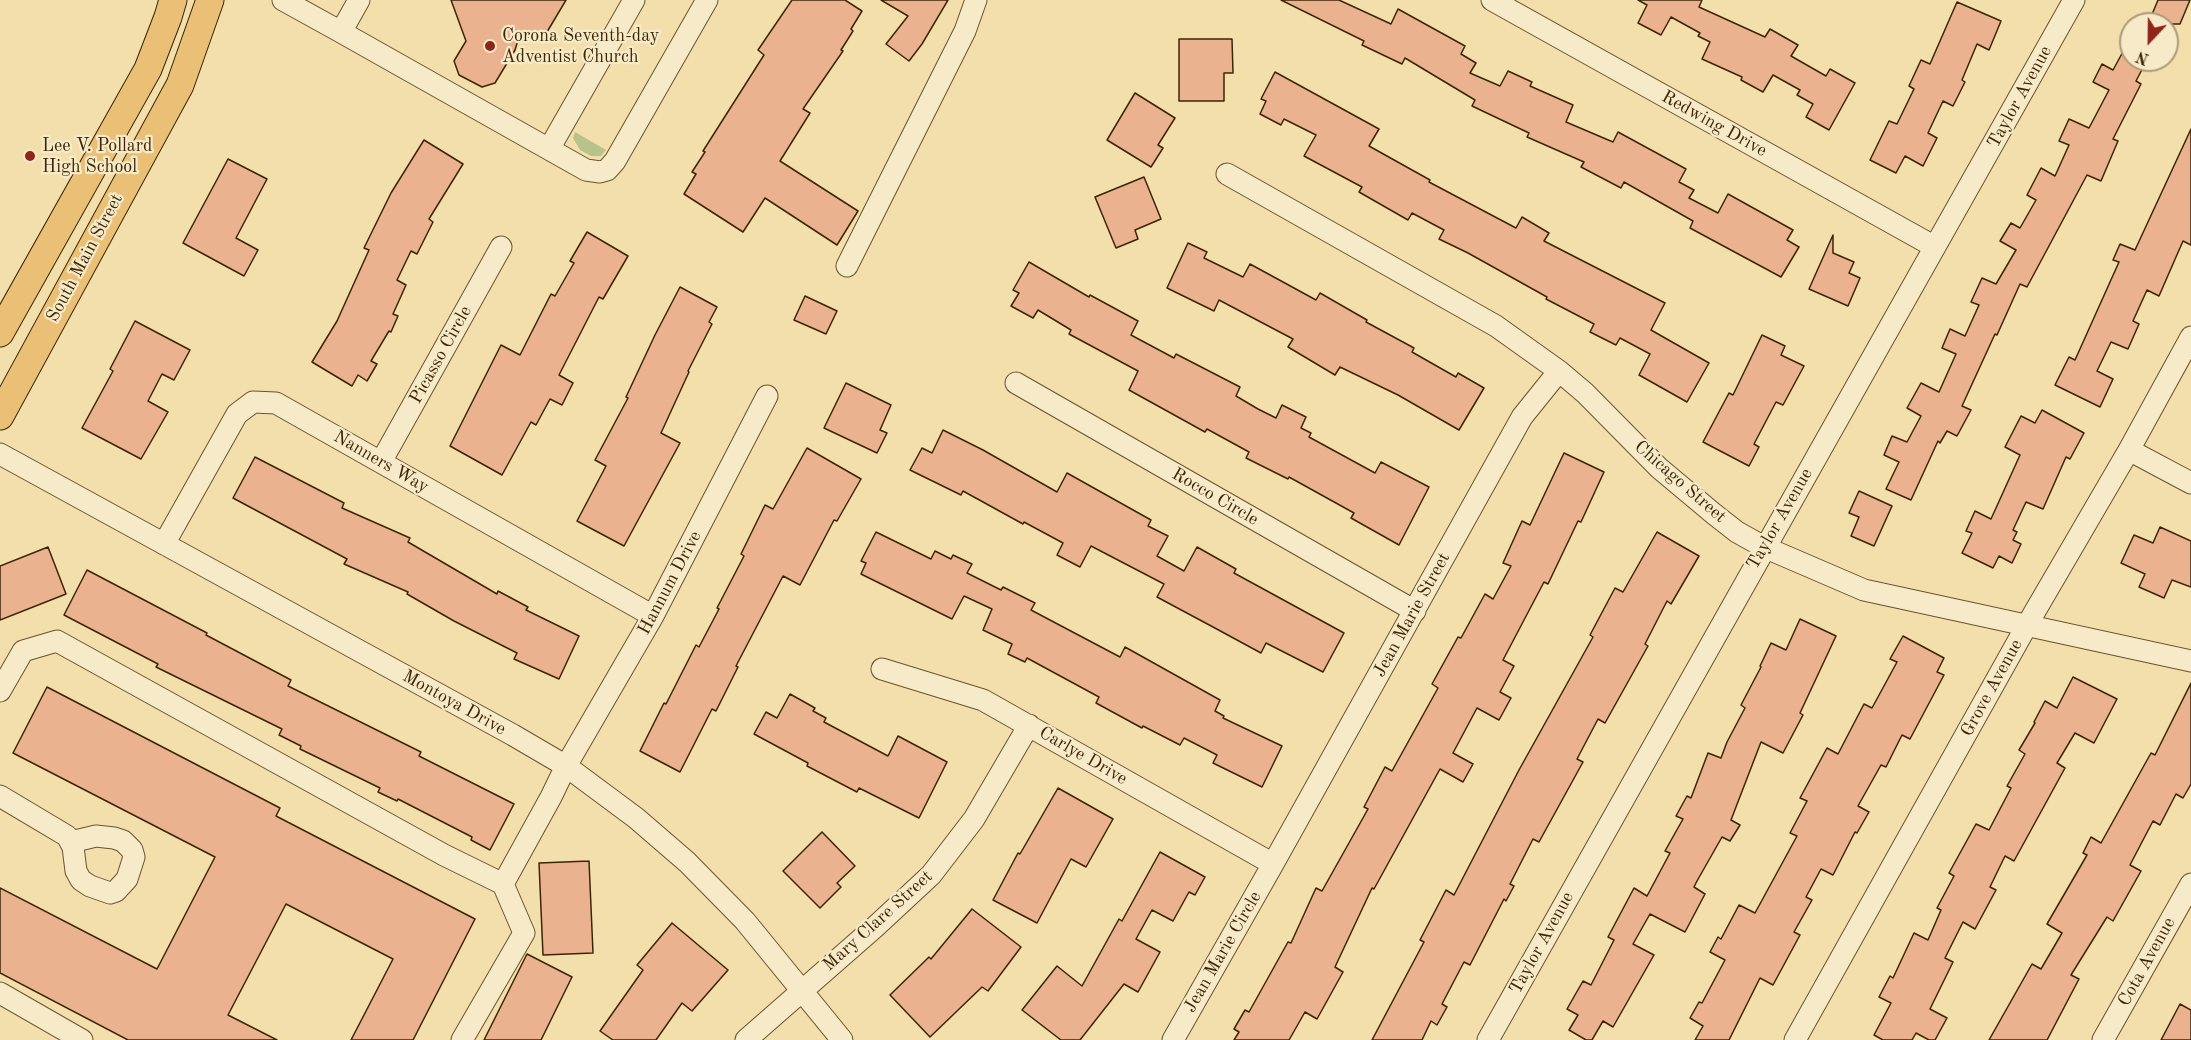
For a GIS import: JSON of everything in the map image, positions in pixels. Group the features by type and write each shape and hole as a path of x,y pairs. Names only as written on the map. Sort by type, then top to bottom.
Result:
{"main road":[{"name":"South Main Street","path":"0,333 148,69 173,0"},
{"name":"South Main Street","path":"0,416 180,85 210,0"}],"street":[{"path":"283,0 586,170 600,172 607,170 615,161 707,0"},
{"path":"341,32 359,0"},
{"path":"549,149 634,0"},
{"path":"847,266 960,41 976,0"},
{"name":"Redwing Drive","path":"1492,0 1935,247"},
{"name":"Taylor Avenue","path":"1488,1040 2074,0"},
{"name":"Chicago Street","path":"1227,174 1496,326 1585,393 1659,468 1737,532 1764,547 1864,590 2191,661"},
{"name":"Picasso Circle","path":"381,462 501,247"},
{"name":"Grove Avenue","path":"1795,1040 2191,337"},
{"name":"Jean Marie Street","path":"1273,864 1522,417 1558,371"},
{"name":"Rocco Circle","path":"1016,383 1415,611"},
{"name":"Hannum Drive","path":"503,884 566,766 653,616 767,396"},
{"name":"Nanners Way","path":"164,544 237,414 252,402 276,403 653,616"},
{"path":"2129,450 2191,483"},
{"name":"Montoya Drive","path":"0,454 566,766 636,818 687,862 745,921 842,1040"},
{"path":"0,691 22,651 57,641 434,849 503,884 524,933 462,1040"},
{"name":"Carlye Drive","path":"882,669 983,700 1273,864"},
{"name":"Mary Clare Street","path":"746,1040 931,875 974,819 1029,725"},
{"path":"0,796 60,831 71,842"},
{"name":"Jean Marie Circle","path":"1173,1040 1273,864"},
{"name":"Cota Avenue","path":"2103,1040 2191,884"},
{"path":"0,993 82,1040"}],"green space":[{"path":"575,132 606,150 601,156 591,156 580,150 573,138"}],"building":[{"name":"Corona Seventh-day Adventist Church","path":"451,0 566,0 547,32 518,40 515,50 495,83 482,87 459,75 454,61 466,41"},
{"path":"792,0 845,0 862,11 841,50 843,51 803,109 810,113 780,161 858,211 837,245 765,198 743,232 684,194 696,174 692,172 705,152 703,151 764,55 758,50"},
{"path":"881,0 948,0 909,61 886,44 908,16"},
{"path":"1281,0 1339,0 1391,24 1398,9 1465,46 1461,54 1476,63 1470,73 1500,86 1508,71 1532,82 1530,86 1573,105 1566,122 1613,142 1618,132 1686,169 1679,182 1694,190 1689,198 1718,213 1728,194 1793,230 1787,240 1799,247 1781,277 1690,228 1693,221 1624,182 1621,188 1581,167 1584,162 1527,137 1529,133 1472,106 1475,100 1405,58 1402,64 1362,45 1364,41"},
{"path":"1638,0 1702,0 1699,7 1765,37 1770,29 1798,45 1791,56 1826,76 1830,69 1855,83 1829,130 1806,117 1813,104 1797,95 1800,90 1773,75 1763,92 1741,80 1742,77 1702,59 1710,42 1698,36 1700,33 1671,17 1661,35 1638,23 1647,5"},
{"path":"2158,0 2190,0 2180,24 2179,12 2153,12"},
{"path":"1957,2 2001,21 1989,50 1977,44 1962,80 1965,82 1953,106 1943,101 1928,133 1937,138 1923,166 1905,156 1896,173 1870,160 1889,121 1897,124 1914,89 1909,86 1921,60 1930,64"},
{"path":"1179,39 1232,39 1233,73 1224,73 1224,101 1179,101"},
{"path":"2119,59 2119,72 2141,72 2136,81 2141,84 2113,139 2118,141 2101,181 2087,175 2027,287 2020,284 1962,406 1971,410 1957,436 1947,431 1940,443 1938,441 1911,500 1886,489 1899,462 1884,455 1892,436 1907,442 1921,416 1907,408 1921,383 1939,392 1956,354 1942,348 1950,329 1965,336 1979,305 1971,302 1982,278 1996,284 2016,250 2000,241 2011,223 2020,228 2036,200 2027,195 2041,168 2055,176 2069,145 2059,141 2069,119 2089,128 2109,90 2093,82 2102,64 2113,70"},
{"path":"1275,72 1379,129 1369,146 1430,180 1429,182 1516,228 1522,217 1549,233 1544,241 1665,303 1651,330 1709,363 1687,402 1639,375 1650,354 1620,338 1616,345 1590,332 1594,324 1439,239 1444,230 1412,213 1408,220 1359,192 1362,187 1304,156 1316,135 1284,119 1281,125 1260,114 1266,101 1261,99"},
{"path":"1135,93 1175,118 1158,145 1163,148 1151,167 1107,140"},
{"path":"2191,129 2191,245 2183,241 2159,296 2147,290 2133,321 2139,324 2128,349 2111,342 2097,371 2113,379 2100,407 2055,385 2069,357 2075,360 2119,262 2113,260 2120,244 2135,250"},
{"path":"424,140 463,164 429,219 433,222 417,254 411,251 397,280 406,285 393,314 398,316 391,332 389,331 371,361 377,364 367,381 358,375 352,386 312,362 337,321 369,250 364,248 391,193"},
{"path":"228,159 267,179 236,238 258,250 244,276 183,243"},
{"path":"1144,177 1161,219 1135,230 1138,239 1116,248 1095,197"},
{"path":"587,232 628,256 603,299 599,297 559,375 573,383 562,405 550,399 536,425 531,422 502,475 450,446 501,345 520,355 551,294 555,296 574,263 570,261"},
{"path":"1833,235 1833,253 1854,262 1849,273 1860,278 1848,306 1809,289"},
{"path":"1188,243 1207,252 1204,258 1243,277 1250,264 1316,300 1320,293 1414,348 1412,352 1456,377 1458,373 1484,388 1459,430 1398,395 1340,367 1335,375 1288,347 1293,339 1219,300 1214,311 1167,288"},
{"path":"1029,262 1089,297 1090,295 1138,321 1131,335 1174,358 1176,354 1240,387 1236,396 1258,409 1276,418 1282,405 1306,417 1301,428 1311,433 1309,437 1375,473 1381,462 1429,487 1399,545 1351,518 1354,513 1289,477 1288,479 1246,458 1249,452 1207,429 1205,432 1129,390 1138,371 1069,334 1071,330 1038,310 1033,318 1011,306 1019,293 1013,290"},
{"path":"680,287 717,307 709,322 712,324 688,371 661,433 680,443 624,546 577,521 606,466 595,460 628,398 626,397 655,335"},
{"path":"805,296 837,311 826,334 794,320"},
{"path":"135,321 190,350 174,380 162,374 148,401 168,412 141,459 82,428 113,371 110,369"},
{"path":"1762,335 1785,346 1781,355 1804,366 1783,405 1776,402 1754,444 1759,447 1749,466 1703,442 1729,393 1733,395"},
{"path":"846,383 891,405 880,430 887,433 877,453 824,428"},
{"path":"2042,410 2084,433 2070,459 2066,457 2043,509 2026,502 2013,530 2017,532 2013,540 2021,544 2012,563 1999,556 1993,568 1962,553 1972,533 1966,531 1975,511 1991,519 2020,455 2005,447 2021,416 2035,423"},
{"path":"943,430 1057,492 1067,473 1151,520 1148,526 1168,536 1157,556 1184,571 1197,547 1236,569 1234,573 1344,633 1323,672 1266,643 1261,653 1157,597 1164,584 1091,546 1080,567 1057,555 1063,543 963,491 961,495 910,470 922,448 932,453"},
{"path":"807,448 861,479 837,521 834,520 800,585 783,576 736,666 738,667 716,711 712,709 680,772 640,751 696,645 699,647 719,609 717,608 744,556 741,554 765,505 773,509"},
{"path":"1564,453 1604,472 1548,584 1544,582 1503,660 1514,666 1500,692 1511,698 1499,720 1477,708 1453,753 1473,764 1463,782 1440,769 1374,889 1372,888 1335,967 1343,972 1317,1019 1305,1012 1289,1040 1234,1040 1239,1032 1234,1029 1245,1010 1249,1012 1288,942 1291,943 1316,888 1322,891 1368,809 1364,807 1385,767 1392,771 1438,688 1432,684 1458,637 1461,638 1485,594 1493,599 1511,566 1503,563 1522,521 1530,525"},
{"path":"255,457 344,503 342,508 410,538 408,542 497,594 498,591 528,607 526,610 579,636 559,679 514,659 517,653 454,621 407,594 408,592 344,564 347,559 233,498"},
{"path":"1859,491 1892,506 1874,546 1851,536 1859,517 1849,513"},
{"path":"2160,527 2191,541 2191,587 2172,580 2164,598 2139,587 2145,574 2121,563 2134,535 2153,543"},
{"path":"876,532 931,559 935,551 951,559 953,555 972,564 967,573 1001,590 1003,587 1035,603 1031,610 1120,657 1125,647 1220,700 1215,711 1224,716 1223,718 1282,746 1262,787 1213,763 1217,755 1184,738 1180,745 1143,726 1142,728 1096,703 1099,697 1027,658 1025,662 1008,654 1012,644 983,630 992,609 964,596 952,619 861,574 866,563 861,561"},
{"path":"1657,532 1699,556 1671,604 1667,601 1645,644 1648,646 1605,723 1598,719 1577,759 1583,762 1539,842 1533,839 1510,884 1514,886 1506,901 1504,899 1470,965 1464,962 1442,1004 1447,1007 1437,1025 1431,1021 1422,1040 1372,1040 1424,942 1420,940 1446,890 1454,895 1519,770 1593,637 1590,635 1615,588 1623,592"},
{"path":"48,547 66,594 0,620 0,566"},
{"path":"87,570 291,680 288,686 421,752 419,756 514,804 490,850 471,840 472,837 398,799 397,801 378,792 380,788 300,749 301,746 279,735 282,729 156,667 158,664 64,615"},
{"path":"1800,619 1836,636 1800,713 1803,715 1783,753 1761,742 1731,820 1740,825 1730,841 1722,837 1697,881 1694,887 1705,894 1685,932 1650,914 1633,944 1654,955 1613,1027 1603,1021 1592,1040 1586,1040 1569,1030 1578,1015 1567,1009 1583,981 1591,985 1614,940 1608,937 1634,888 1647,896 1670,853 1665,851 1683,819 1676,816 1687,796 1691,798 1708,753 1721,758 1745,708 1741,705 1771,643 1786,650"},
{"path":"1903,636 1944,658 1937,672 1944,675 1910,739 1902,735 1886,767 1881,765 1858,806 1869,812 1857,833 1855,832 1833,875 1821,869 1806,897 1812,900 1794,932 1800,935 1773,985 1760,978 1729,1040 1695,1040 1703,1026 1690,1018 1699,1002 1702,1003 1725,960 1710,952 1718,937 1721,939 1739,905 1755,913 1797,836 1790,833 1807,801 1800,798 1827,748 1838,754 1864,704 1872,708 1897,662 1890,659"},
{"path":"2073,677 2117,699 2094,743 2075,733 2057,763 2065,768 2014,861 2005,856 1990,887 1996,890 1975,929 1963,922 1945,958 1953,962 1930,1009 1947,1018 1935,1040 1929,1040 1916,1033 1912,1040 1883,1040 1874,1035 1891,1003 1879,997 1890,976 1893,978 1914,933 1928,940 1941,910 1937,908 1954,876 1949,873 1976,824 1989,830 2011,788 2007,786 2025,754 2019,750 2045,701 2057,708"},
{"path":"2191,683 2191,784 2183,798 2176,794 2160,825 2153,821 2130,865 2141,871 2113,921 2107,917 2071,975 2079,979 2047,1040 1989,1040 2032,964 2041,969 2062,933 2047,924 2087,855 2083,853 2091,837 2101,843 2151,753 2155,755"},
{"path":"47,687 280,808 276,816 475,919 413,1040 351,1040 393,959 286,904 228,1015 277,1040 128,1040 0,973 0,888 157,969 215,857 13,753"},
{"path":"790,694 815,708 813,711 826,718 824,722 888,756 898,736 947,762 919,818 859,788 857,792 807,766 808,763 754,734 766,712 777,718"},
{"path":"1058,788 1113,819 1086,867 1071,859 1037,923 993,900 1018,853 1020,854"},
{"path":"822,832 855,866 837,883 841,887 820,908 783,871"},
{"path":"1160,852 1205,877 1195,895 1189,892 1173,921 1152,910 1136,939 1160,952 1138,992 1124,984 1080,1040 1061,1040 1022,1010 1057,966 1082,986 1119,919 1122,921"},
{"path":"589,861 593,953 543,955 539,863"},
{"path":"972,909 1021,947 988,991 982,987 930,1037 890,995 929,957 931,959"},
{"path":"672,923 728,970 692,1011 682,1003 656,1040 613,1040 600,1031 643,970 637,965"},
{"path":"527,954 572,977 541,1040 484,1040"},
{"path":"2180,1004 2191,1010 2191,1040 2161,1040"}],"place":[{"name":"Corona Seventh-day Adventist Church","path":"490,46"},
{"name":"Lee V. Pollard High School","path":"30,156"}]}
